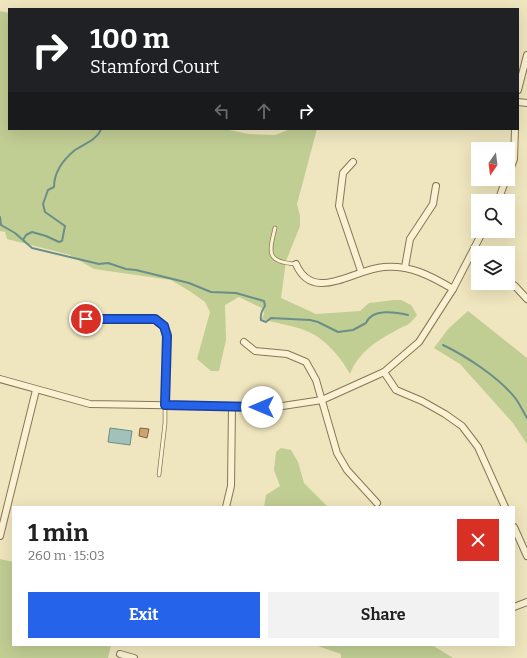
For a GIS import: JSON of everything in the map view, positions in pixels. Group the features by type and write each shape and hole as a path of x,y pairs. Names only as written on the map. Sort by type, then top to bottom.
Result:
{"street":[{"path":"519,86 527,55"},
{"path":"515,130 515,142"},
{"path":"353,162 343,173 339,206 361,271"},
{"path":"404,267 410,239 433,204 436,186"},
{"path":"0,379 90,404 276,407 322,400 384,372 419,342 453,289 480,238"},
{"path":"296,264 300,273 307,279 318,284 331,283 361,271 384,267 404,267 431,276 453,289"},
{"path":"515,286 527,298"},
{"path":"86,319 155,319 164,326 167,336 165,405"},
{"path":"244,342 255,351 287,354 306,362 316,380 337,453 347,470 377,502"},
{"path":"384,372 396,390 428,404 446,414 462,426 478,447 505,506"},
{"path":"0,536 10,509 36,390"},
{"path":"226,506 231,486 232,406"},
{"path":"515,529 527,556"},
{"path":"515,607 527,602"},
{"path":"120,654 134,658"}],"lane":[{"path":"275,228 270,249 272,255 278,261 296,264"},
{"path":"159,475 165,423 165,405"}],"green space":[{"path":"0,11 8,13 8,130 229,130 249,134 275,135 288,130 317,130 297,204 300,216 300,226 286,261 281,298 316,314 360,311 369,303 401,300 411,305 417,315 409,323 368,348 353,367 350,374 331,348 318,337 299,328 262,319 264,313 262,308 239,297 225,305 226,340 219,371 211,371 197,359 210,312 205,302 191,292 171,280 94,269 70,255 7,239 5,232 0,231"},
{"path":"468,311 527,358 527,444 513,423 460,364 434,348 448,329"},
{"path":"281,448 291,450 298,462 304,483 327,506 264,506 266,495 280,486 274,470 276,452"},
{"path":"0,559 12,562 12,646 111,646 108,658 0,658"},
{"path":"318,646 434,646 453,658 341,658 341,654"}],"water":[{"path":"110,428 132,431 130,445 108,442"}],"building":[{"path":"140,428 149,429 147,438 139,436"}],"waterway":[{"path":"23,240 26,235 32,232 59,242 62,241 65,226 45,212 43,204 48,190 54,187 54,181 58,171 67,157 97,136 100,130"},
{"path":"0,217 1,225 15,233 32,248 99,264 108,263 126,269 189,283 211,292 236,293 264,301 265,306 262,312 261,320 266,322 271,318 310,320 318,322 338,332 353,330 366,323 373,315 379,313 391,312 408,315"},
{"path":"443,345 472,361 501,383 516,399 527,418"}],"route":[{"path":"86,319 155,319 164,326 167,336 165,405 262,407"}]}
